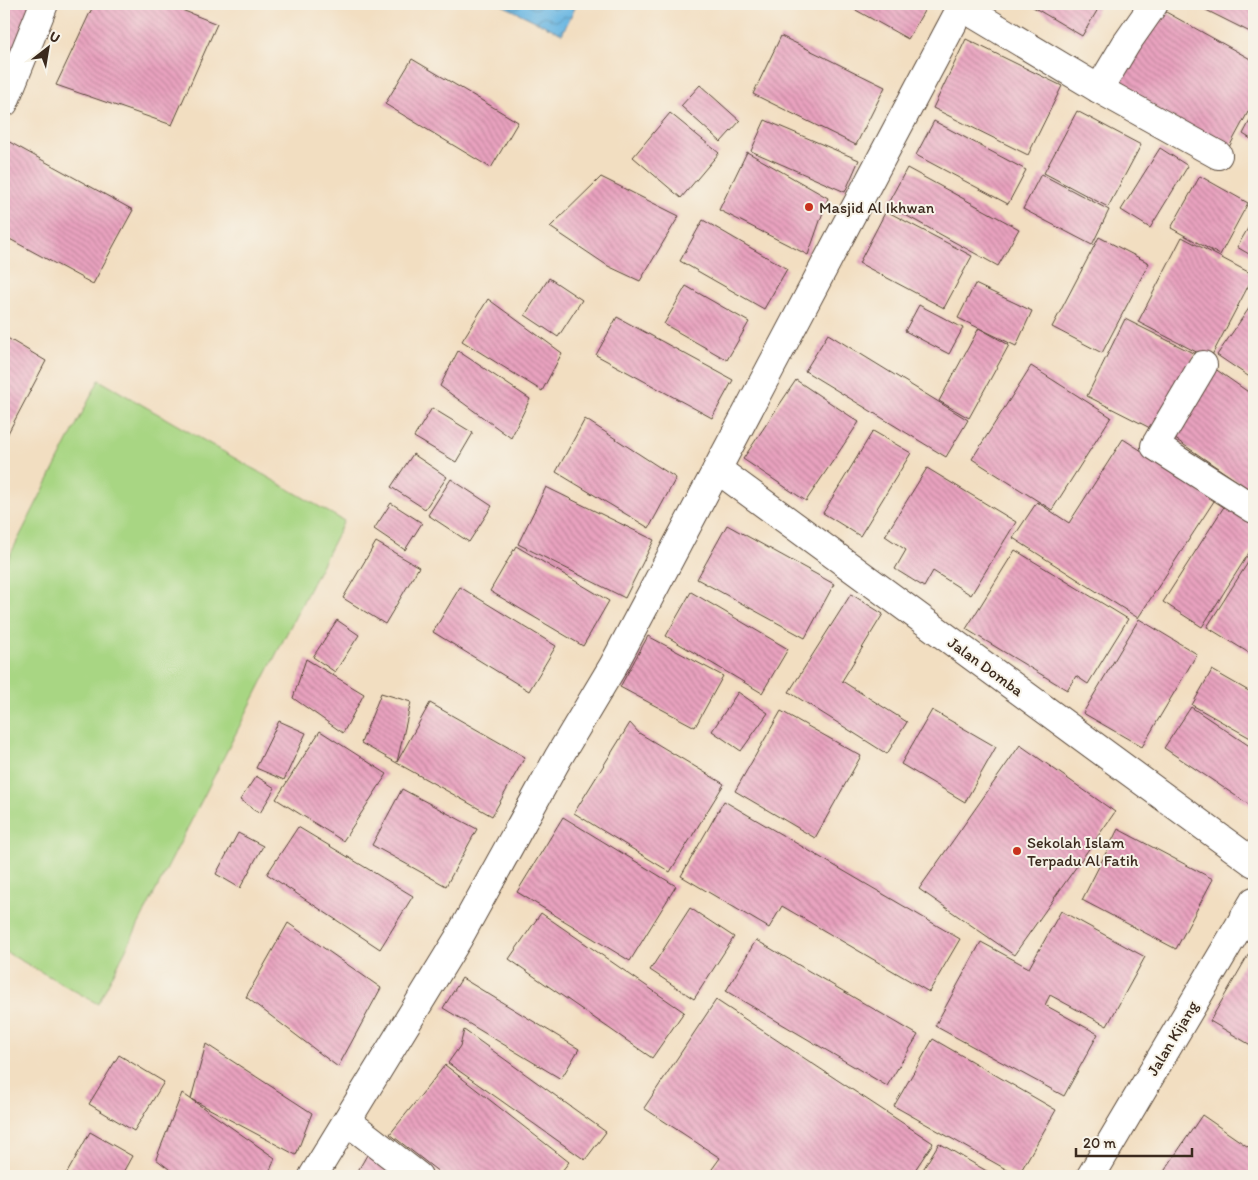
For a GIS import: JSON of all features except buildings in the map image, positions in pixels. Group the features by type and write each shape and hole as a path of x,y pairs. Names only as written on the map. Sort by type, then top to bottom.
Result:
{"street":[{"path":"4,103 44,4"},
{"path":"1099,88 1126,44 1154,4"},
{"path":"313,1176 458,939 558,758 613,666 962,5 1099,88 1218,155"},
{"path":"1203,365 1155,446 1254,509"},
{"name":"Jalan Domba","path":"717,469 1254,862"},
{"name":"Jalan Kijang","path":"1091,1176 1254,901"},
{"path":"347,1121 418,1176"}],"green space":[{"path":"99,380 344,521 98,1004 4,951 4,567"}],"water":[{"path":"500,4 577,4 562,34"}],"place":[{"name":"Masjid Al Ikhwan","path":"809,207"},
{"name":"Sekolah Islam Terpadu Al Fatih","path":"1017,851"}]}
